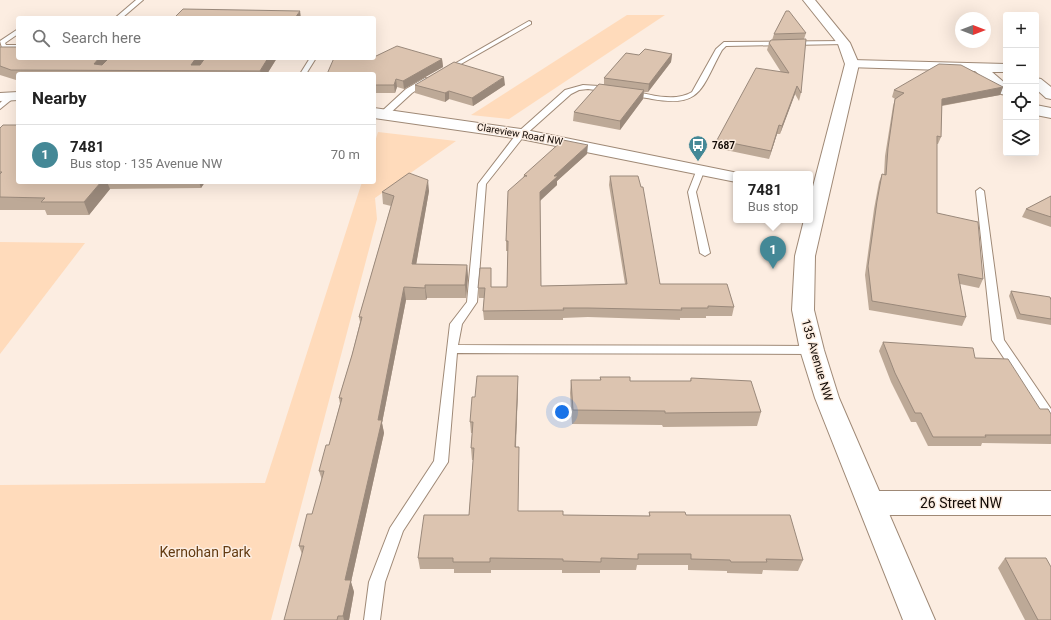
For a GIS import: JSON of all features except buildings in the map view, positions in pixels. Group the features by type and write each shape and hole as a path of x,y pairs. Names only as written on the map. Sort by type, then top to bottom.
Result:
{"street":[{"path":"809,0 844,43 852,64 1003,68"},
{"name":"135 Avenue NW","path":"813,206 815,194 852,64"},
{"path":"979,68 1003,88"},
{"path":"1038,84 1051,95"},
{"path":"1039,111 1051,113"},
{"name":"Clareview Road NW","path":"379,113 521,134 733,176"},
{"name":"135 Avenue NW","path":"810,223 805,256 803,310 812,350 827,398 919,620"},
{"name":"26 Street NW","path":"870,504 1051,502"}],"lane":[{"path":"120,16 140,0"},
{"path":"379,113 437,75 529,23"},
{"path":"16,32 2,42 2,47 16,48"},
{"path":"372,620 377,582 397,528 441,462 452,349 456,324 472,302 482,184 521,134 568,92 575,88 590,87 676,100 691,97 695,93 719,50 724,44 844,43"},
{"path":"304,72 312,60"},
{"path":"0,107 10,97"},
{"path":"701,169 692,192 705,253"},
{"path":"980,191 998,340 1051,419"},
{"path":"452,349 812,350"}],"green space":[{"path":"627,15 665,15 509,119 471,115"},
{"name":"Kernohan Park","path":"378,132 456,141 375,198 377,219 271,620 0,620 0,485 265,483 361,184 376,184 376,138"},
{"path":"0,242 85,243 0,354"}],"place":[{"name":"7687","path":"698,162"},
{"name":"7481","path":"773,269"}]}
